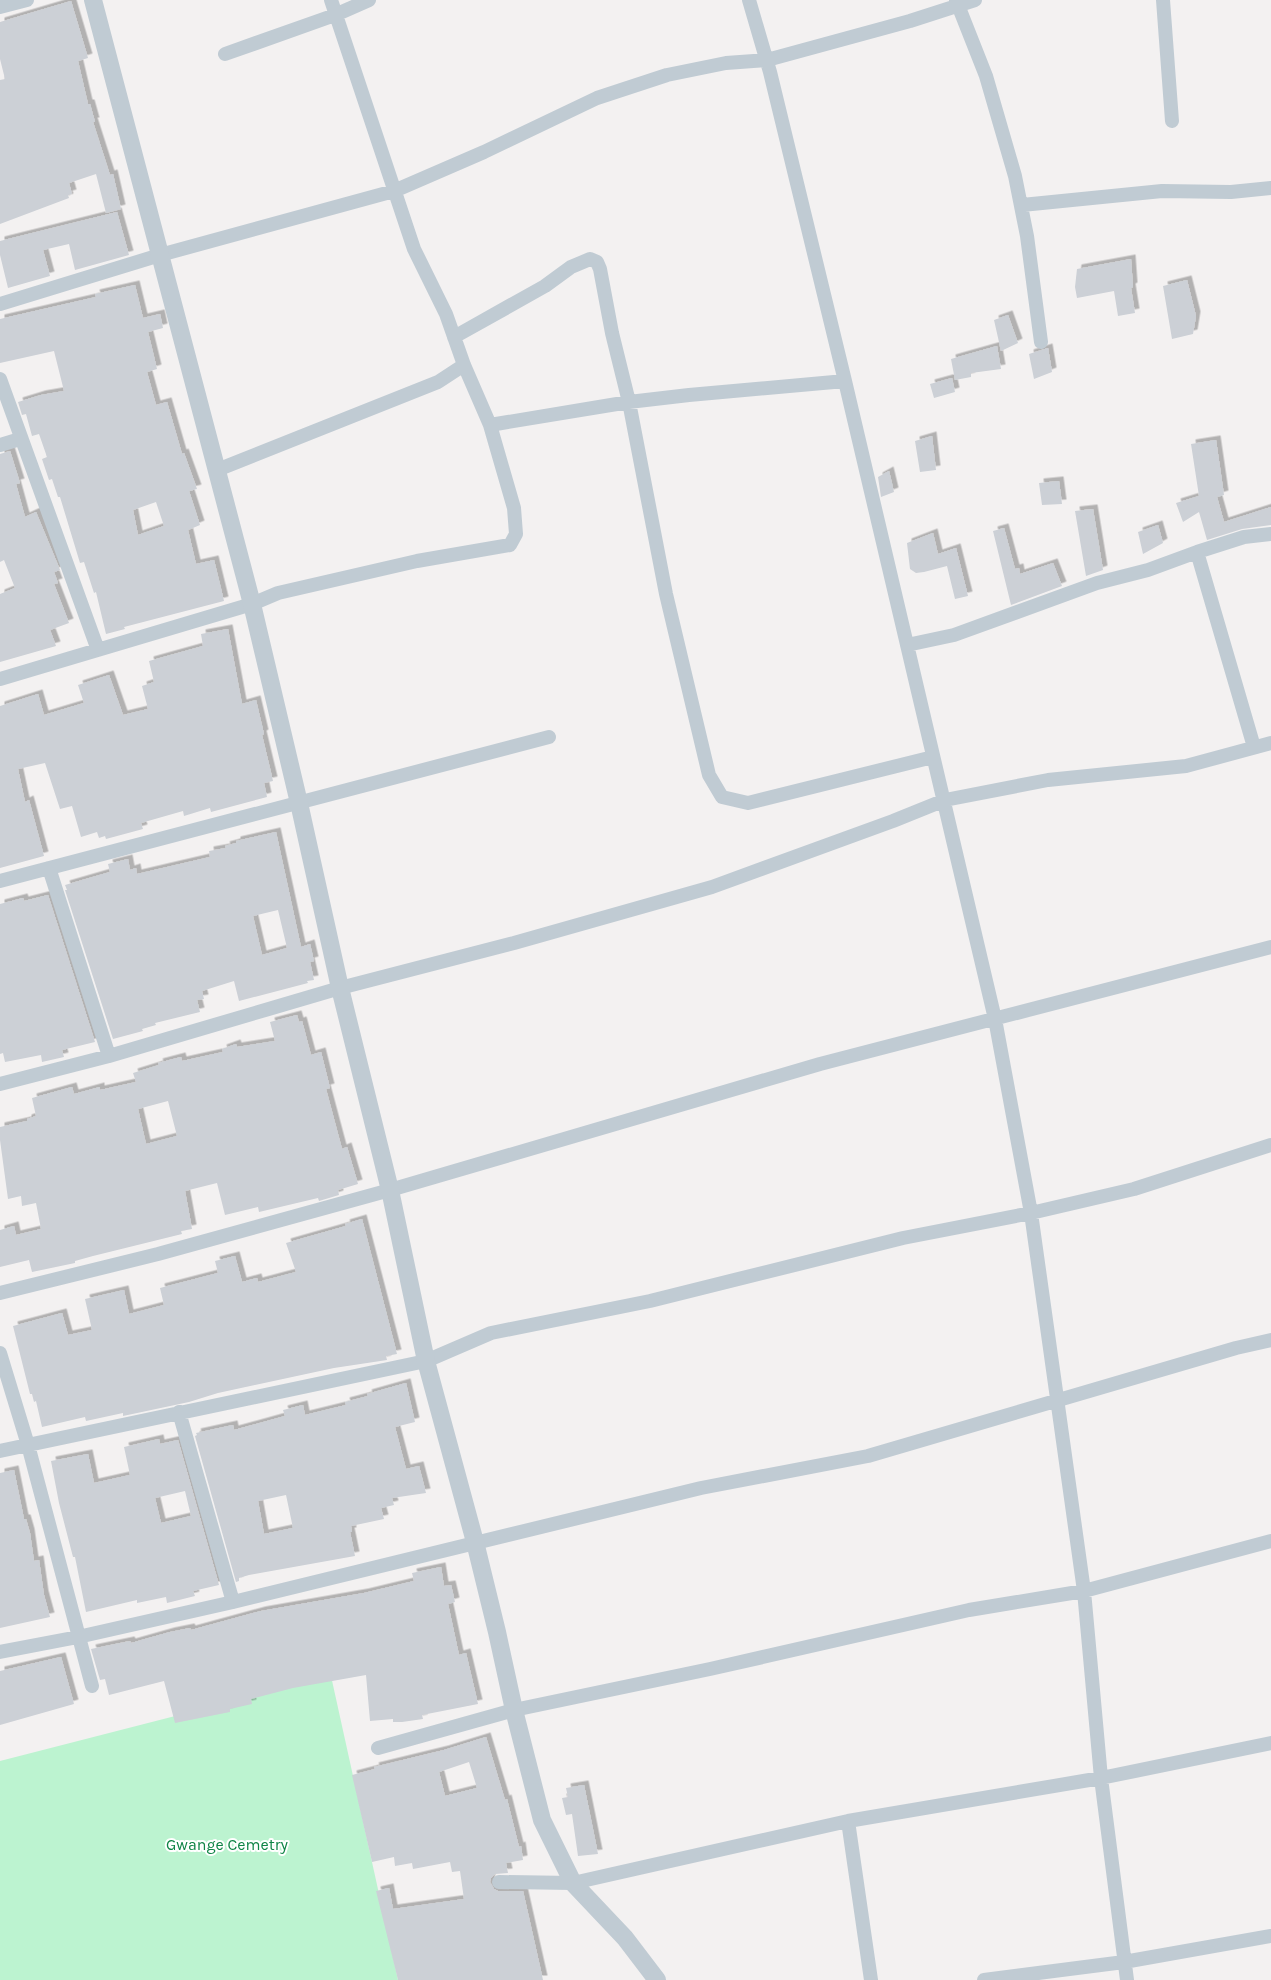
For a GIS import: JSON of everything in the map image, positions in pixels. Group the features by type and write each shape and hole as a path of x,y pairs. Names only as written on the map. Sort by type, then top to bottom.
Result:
{"street":[{"path":"0,7 27,0"},
{"path":"93,0 252,604 340,988 390,1190 426,1361 475,1542 542,1820 573,1883 625,1938 656,1980"},
{"path":"0,679 252,604 278,593 418,560 510,545 516,534 514,508 490,425 464,365 446,314 414,249 335,15 332,0"},
{"path":"225,54 335,15 369,0"},
{"path":"749,0 767,60 845,381 945,800 994,1019 1031,1213 1084,1591 1101,1778 1127,1980"},
{"path":"0,304 160,255 394,191 492,148 597,98 666,75 726,63 767,60 958,3 975,0"},
{"path":"1163,0 1172,121"},
{"path":"958,3 986,76 1015,176 1022,205 1041,342"},
{"path":"1022,205 1162,191 1231,192 1271,188"},
{"path":"454,337 545,286 571,267 590,259 597,262 629,402 666,594 709,775 722,797 748,803 934,757"},
{"path":"217,470 438,382 464,365"},
{"path":"0,379 20,439 98,650"},
{"path":"490,425 689,394 845,381"},
{"path":"0,445 20,439"},
{"path":"907,645 954,636 1097,583 1148,570 1244,537 1271,534"},
{"path":"1197,552 1254,747"},
{"path":"0,881 550,737"},
{"path":"0,1084 109,1056 340,988 712,887 945,800 1048,780 1186,766 1271,743"},
{"path":"49,868 109,1056"},
{"path":"0,1293 158,1254 390,1190 773,1077 1271,947"},
{"path":"0,1450 426,1361 491,1333 650,1302 893,1241 1031,1213 1134,1189 1271,1144"},
{"path":"0,1652 78,1637 233,1602 701,1488 868,1456 1236,1348 1271,1340"},
{"path":"0,1353 28,1445 92,1686"},
{"path":"179,1412 233,1602"},
{"path":"378,1748 514,1710 710,1669 969,1610 1084,1591 1271,1541"},
{"path":"499,1882 573,1883 848,1821 1101,1778 1271,1743"},
{"path":"848,1821 871,1980"},
{"path":"984,1980 1124,1962 1271,1936"}],"green space":[{"name":"Gwange Cemetry","path":"331,1676 398,1980 0,1980 0,1761"}],"building":[{"path":"71,1 88,58 78,61 88,104 90,104 95,122 93,122 110,175 113,174 121,209 106,213 96,174 69,183 72,194 68,195 69,198 0,224 0,80 5,79 0,59 0,22"},
{"path":"117,212 129,255 75,270 69,244 43,250 50,276 8,288 0,255 0,241"},
{"path":"1131,259 1133,287 1131,288 1135,313 1118,316 1114,291 1077,298 1075,287 1077,269"},
{"path":"1187,280 1196,316 1193,334 1172,339 1163,286"},
{"path":"135,285 143,318 160,314 163,328 148,332 157,369 147,372 156,405 167,402 182,454 184,453 197,489 189,491 200,525 188,530 196,564 214,560 224,601 124,627 125,629 106,634 96,592 94,593 84,562 80,563 60,497 58,497 52,479 49,480 42,459 47,457 39,434 32,436 26,414 22,415 18,402 64,391 54,351 0,363 0,319 96,297 95,294","holes":["156,502 164,526 138,535 133,510"]},
{"path":"1008,315 1018,343 1001,351 994,320"},
{"path":"997,346 1001,369 971,373 971,377 955,380 951,359"},
{"path":"1048,348 1052,372 1034,379 1029,354"},
{"path":"952,378 955,392 934,398 930,384"},
{"path":"932,436 936,470 920,472 915,441"},
{"path":"1216,440 1224,495 1217,497 1224,522 1271,507 1271,525 1242,529 1207,540 1199,512 1183,522 1176,503 1199,496 1191,444"},
{"path":"10,451 20,483 16,484 25,517 36,512 60,570 54,572 58,583 54,584 69,623 50,630 56,646 0,662 0,594 15,588 4,560 0,562 0,454"},
{"path":"889,471 894,492 881,497 878,477"},
{"path":"1059,481 1062,504 1042,505 1039,483"},
{"path":"1093,509 1103,570 1086,576 1075,511"},
{"path":"1158,525 1163,543 1143,554 1138,532"},
{"path":"1004,528 1015,569 1019,568 1020,574 1053,563 1062,586 1011,605 993,531"},
{"path":"933,533 938,554 956,548 968,596 955,599 947,566 916,573 910,569 907,543"},
{"path":"228,629 242,704 256,700 264,734 262,735 273,781 264,783 267,797 211,812 210,808 184,816 183,811 141,823 143,829 106,839 105,836 99,838 97,832 81,837 72,806 60,809 45,763 18,769 25,802 29,800 44,856 0,868 0,706 38,694 44,715 84,703 78,685 109,675 123,715 148,709 142,686 154,682 149,661 203,646 201,634"},
{"path":"276,832 301,947 310,944 314,961 310,962 314,980 239,1001 234,981 202,991 204,999 197,1000 200,1012 155,1023 156,1025 142,1029 143,1031 113,1039 65,885 110,872 108,864 128,859 130,870 136,868 137,874 210,857 209,851 226,848 225,846 236,843 236,841","holes":["278,910 287,948 262,955 253,916"]},
{"path":"48,895 95,1042 62,1050 64,1057 42,1062 41,1055 5,1062 3,1053 0,1054 0,904 23,898 24,901"},
{"path":"297,1015 299,1022 302,1021 311,1055 321,1052 330,1088 326,1089 342,1149 347,1147 358,1184 338,1190 339,1195 319,1201 318,1198 259,1212 258,1207 225,1215 217,1183 185,1191 192,1229 181,1231 182,1234 93,1256 75,1261 75,1263 32,1272 29,1260 0,1267 0,1230 14,1226 16,1235 41,1229 36,1203 22,1206 21,1196 8,1199 0,1127 27,1121 27,1119 36,1116 32,1098 72,1087 74,1094 100,1087 100,1090 136,1082 133,1073 159,1065 158,1063 181,1057 182,1061 223,1052 222,1049 236,1044 237,1047 275,1041 270,1022","holes":["168,1101 177,1136 146,1144 138,1109"]},
{"path":"362,1219 397,1354 386,1356 387,1360 334,1368 123,1416 123,1413 86,1421 85,1417 42,1427 36,1401 34,1402 32,1394 30,1394 13,1326 62,1313 68,1335 92,1330 85,1299 124,1290 129,1314 164,1305 160,1288 218,1273 215,1261 235,1256 242,1282 257,1278 258,1282 296,1272 286,1243 346,1226 345,1224"},
{"path":"406,1383 415,1422 395,1427 406,1469 419,1466 426,1493 392,1498 394,1505 381,1508 384,1519 351,1526 352,1532 350,1532 355,1556 249,1575 239,1578 239,1581 236,1582 195,1436 197,1435 196,1433 233,1425 234,1430 285,1416 283,1410 303,1405 305,1415 346,1405 345,1402 368,1396 367,1394","holes":["286,1495 293,1528 264,1534 258,1501"]},
{"path":"159,1439 160,1444 178,1440 219,1585 193,1591 195,1596 167,1603 166,1597 137,1603 137,1600 86,1612 75,1557 73,1557 59,1503 51,1461 88,1454 94,1483 130,1475 124,1447","holes":["185,1491 191,1516 161,1523 155,1498"]},
{"path":"14,1470 24,1519 26,1519 30,1533 34,1561 39,1560 44,1595 50,1617 0,1628 0,1473"},
{"path":"441,1567 444,1586 451,1585 455,1602 448,1604 459,1655 466,1653 478,1704 422,1715 423,1719 402,1722 393,1722 393,1719 370,1721 366,1675 293,1688 251,1699 252,1704 230,1709 230,1712 175,1723 164,1681 109,1695 105,1679 100,1680 91,1649 130,1641 131,1643 190,1628 191,1630 261,1611 364,1593 414,1581 412,1573"},
{"path":"61,1657 74,1704 0,1725 0,1671"},
{"path":"486,1737 505,1800 507,1799 519,1847 521,1846 523,1860 506,1863 508,1873 495,1874 490,1882 494,1889 498,1891 523,1891 543,1980 398,1980 376,1891 389,1888 393,1909 464,1899 460,1871 452,1872 450,1862 413,1869 412,1863 395,1866 394,1857 372,1862 352,1775 375,1769 374,1767 444,1750","holes":["469,1762 477,1788 445,1796 439,1772"]},
{"path":"584,1785 598,1854 578,1856 572,1814 566,1815 562,1798 568,1797 566,1788"}]}
